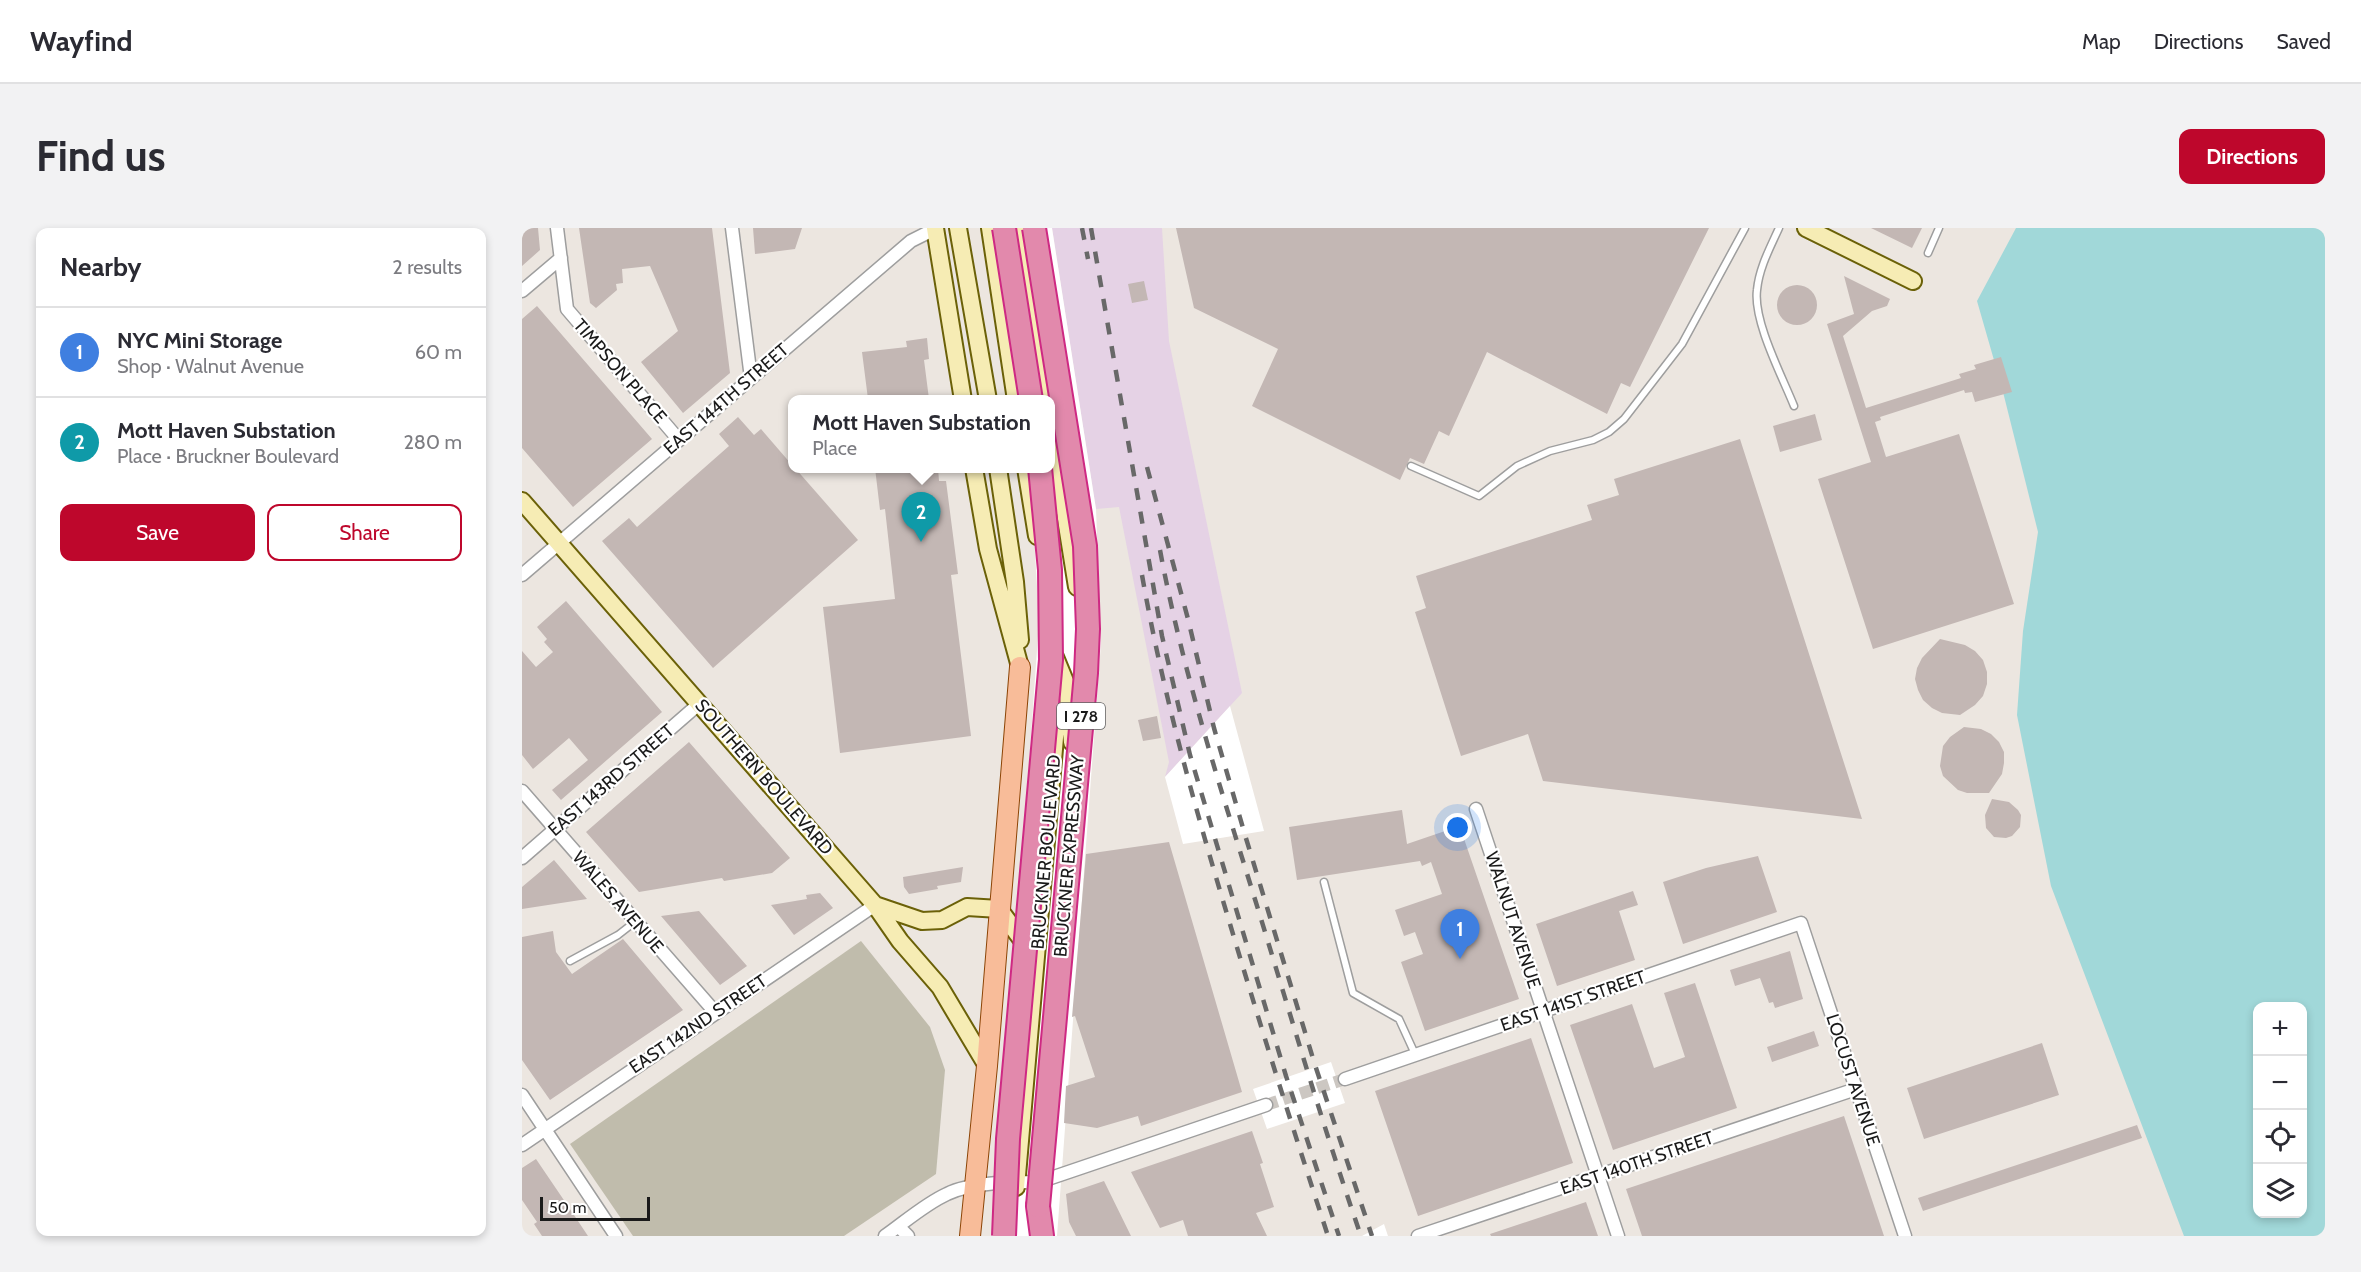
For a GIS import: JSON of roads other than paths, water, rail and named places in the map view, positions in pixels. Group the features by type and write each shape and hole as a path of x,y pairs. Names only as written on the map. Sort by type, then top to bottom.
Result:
{"highway":[{"path":"1004,228 1030,395"},
{"name":"BRUCKNER EXPRESSWAY","path":"1034,228 1085,546 1088,629 1035,1236"},
{"name":"BRUCKNER EXPRESSWAY","path":"1004,1236 1008,1139 1051,660 1050,570 1040,473"},
{"path":"1038,1206 1042,1236"}],"main road":[{"path":"935,228 962,395"},
{"path":"958,228 987,395"},
{"path":"990,228 1015,391"},
{"path":"1017,228 1045,395"},
{"path":"1806,228 1913,281"},
{"path":"1015,391 1025,273"},
{"name":"BRUCKNER BOULEVARD","path":"1048,1236 1039,1182 1037,1128 1079,658 1078,590 1055,450"},
{"path":"975,473 988,549 1020,667"},
{"path":"970,1236 973,1187 987,1066 1020,667 1019,617 999,473"},
{"name":"BRUCKNER BOULEVARD","path":"1015,1236 1016,1182 1057,718 1055,657 1027,473"},
{"name":"SOUTHERN BOULEVARD","path":"522,501 700,703 874,906 900,941 940,987 987,1066"},
{"path":"1055,657 1067,686 1072,743"},
{"path":"874,906 922,921 942,921 967,907 999,909 1036,959"}],"street":[{"name":"TIMPSON PLACE","path":"557,228 567,309 679,440"},
{"path":"732,228 751,378"},
{"name":"EAST 144TH STREET","path":"522,575 912,241 935,228"},
{"path":"522,291 561,258"},
{"name":"EAST 143RD STREET","path":"522,858 700,703"},
{"name":"WALES AVENUE","path":"522,791 714,1012"},
{"name":"WALNUT AVENUE","path":"1476,809 1618,1236"},
{"name":"EAST 142ND STREET","path":"522,1145 714,1012 874,906"},
{"name":"EAST 141ST STREET","path":"1345,1078 1801,923"},
{"name":"LOCUST AVENUE","path":"1801,923 1905,1236"},
{"name":"EAST 140TH STREET","path":"1418,1236 1856,1089"},
{"path":"522,1095 616,1236"},
{"path":"885,1236 945,1195 973,1187 1039,1182 1266,1106"},
{"path":"899,1227 908,1236"}],"lane":[{"path":"1411,466 1479,496 1517,466 1550,451 1593,440 1609,432 1624,419 1644,395 1682,344 1745,228"},
{"path":"1779,228 1764,262 1757,291 1758,306 1765,334 1794,406"},
{"path":"1928,253 1939,228"},
{"path":"1324,882 1353,993 1399,1019 1415,1055"},
{"path":"570,961 636,921"}],"water":[{"path":"2016,228 2325,228 2325,1236 2184,1236 2051,886 2017,715 2023,631 2038,532 2002,388 1977,301"}],"tunnel":[{"path":"1266,1105 1345,1079"}],"railway":[{"path":"1082,228 1088,259"},
{"path":"1091,228 1162,636 1190,755 1286,1076 1339,1236"},
{"path":"1147,467 1188,619 1214,728 1245,835 1315,1065 1372,1236"},
{"path":"1160,550 1188,675 1211,757 1317,1103 1361,1236"},
{"path":"1142,575 1170,707 1204,837 1328,1236"}],"place":[{"name":"Mott Haven Substation","path":"921,542"},
{"name":"NYC Mini Storage","path":"1460,959"}]}
